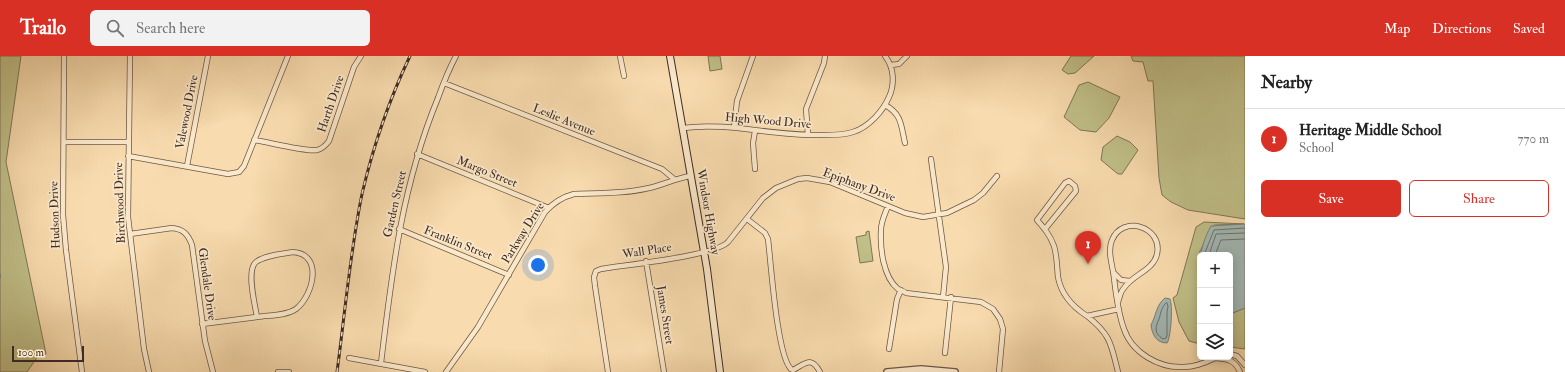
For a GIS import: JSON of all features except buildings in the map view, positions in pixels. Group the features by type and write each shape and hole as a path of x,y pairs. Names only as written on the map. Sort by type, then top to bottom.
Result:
{"main road":[{"name":"Windsor Highway","path":"670,56 704,253 720,372"}],"street":[{"name":"Hudson Drive","path":"64,56 63,215 66,250 82,372"},
{"name":"Birchwood Drive","path":"130,56 128,217 144,349 149,372"},
{"name":"Valewood Drive","path":"189,167 208,56"},
{"path":"128,156 228,174 239,172 244,166 288,56"},
{"name":"Harth Drive","path":"254,140 306,149 317,150 324,147 329,141 354,68 361,56"},
{"name":"Garden Street","path":"381,363 399,229 417,154 456,56"},
{"path":"620,56 624,76"},
{"path":"734,128 737,101 753,56"},
{"path":"808,135 806,109 824,63 825,56"},
{"name":"High Wood Drive","path":"682,128 699,126 734,128 785,135 846,134 854,132 863,128 876,117 885,105 893,85 891,65 885,56"},
{"path":"891,65 899,64 908,56"},
{"name":"Leslie Avenue","path":"444,83 662,169 674,179"},
{"path":"885,105 897,114 905,143"},
{"path":"755,131 753,143 755,169"},
{"path":"64,142 129,142"},
{"name":"Margo Street","path":"417,154 549,208"},
{"path":"931,159 946,267 943,297"},
{"name":"Parkway Drive","path":"446,372 478,327 530,236 549,208 565,196 574,194 638,190 656,187 674,179 691,176"},
{"name":"Epiphany Drive","path":"704,253 725,245 763,198 776,188 798,179 807,178 830,182 917,217 939,216 962,208 983,193 997,176"},
{"path":"1045,229 1076,191 1076,186 1071,182 1069,181 1065,183 1037,218 1054,245 1058,279 1062,291 1077,309 1106,333 1118,372"},
{"path":"888,206 881,230 885,268 890,279 898,288 902,290 916,294 951,297 981,302 997,313 1003,329 999,372"},
{"path":"746,218 764,233 768,239 778,333 787,365 791,370 793,370 806,362 810,362 814,364 820,372"},
{"path":"1118,302 1124,288 1150,266 1158,254 1155,238 1143,227 1136,225 1128,226 1122,229 1113,237 1110,246 1116,296 1124,330 1127,336 1139,351 1153,361 1171,367 1198,365 1212,360"},
{"name":"Glendale Drive","path":"130,234 178,228 189,236 192,245 202,324 213,372"},
{"name":"Franklin Street","path":"399,229 509,275"},
{"path":"202,324 257,317 286,313 295,310 302,304 308,292 312,278 313,266 311,261 305,255 299,253 284,254 257,261 253,266 250,273 257,317"},
{"name":"Wall Place","path":"608,372 594,286 594,274 601,269 704,253"},
{"name":"James Street","path":"646,262 664,372"},
{"path":"1113,272 1121,280 1131,281"},
{"path":"889,348 897,299 902,290"},
{"path":"945,353 951,297"},
{"path":"1087,316 1119,309"},
{"path":"1233,355 1237,356 1245,365"},
{"path":"349,358 425,372"},
{"path":"1230,360 1233,361 1240,372"},
{"path":"390,372 391,365"},
{"path":"887,372 921,369 955,372"},
{"path":"278,372 289,372"}],"shaded area":[{"path":"0,56 21,56 6,162 46,354 38,356 27,372 0,372"},
{"path":"708,56 720,56 722,69 710,71"},
{"path":"1071,56 1094,56 1075,73 1068,74 1062,70"},
{"path":"1131,56 1245,56 1245,219 1188,210 1171,202 1162,195 1159,178 1153,81 1148,81 1143,62 1133,61"},
{"path":"1088,82 1120,97 1109,118 1096,132 1080,130 1064,117 1079,85"},
{"path":"1117,136 1130,142 1138,150 1122,174 1118,174 1101,160 1103,147"},
{"path":"1204,222 1244,224 1214,225 1200,252 1197,252 1197,343 1189,341 1179,322 1173,298 1177,295 1196,227"},
{"path":"869,231 873,261 860,263 856,237 866,235 866,232"},
{"path":"1245,308 1245,349 1233,347 1233,313"}],"water":[{"path":"1245,224 1245,308 1233,313 1233,252 1201,252 1211,226"},
{"path":"1165,298 1170,299 1171,314 1168,340 1167,343 1163,343 1155,337 1152,332 1151,325 1158,307"}],"railway":[{"path":"337,372 351,260 362,194 382,124 410,56"}],"place":[{"name":"Heritage Middle School","path":"1088,264"}]}
